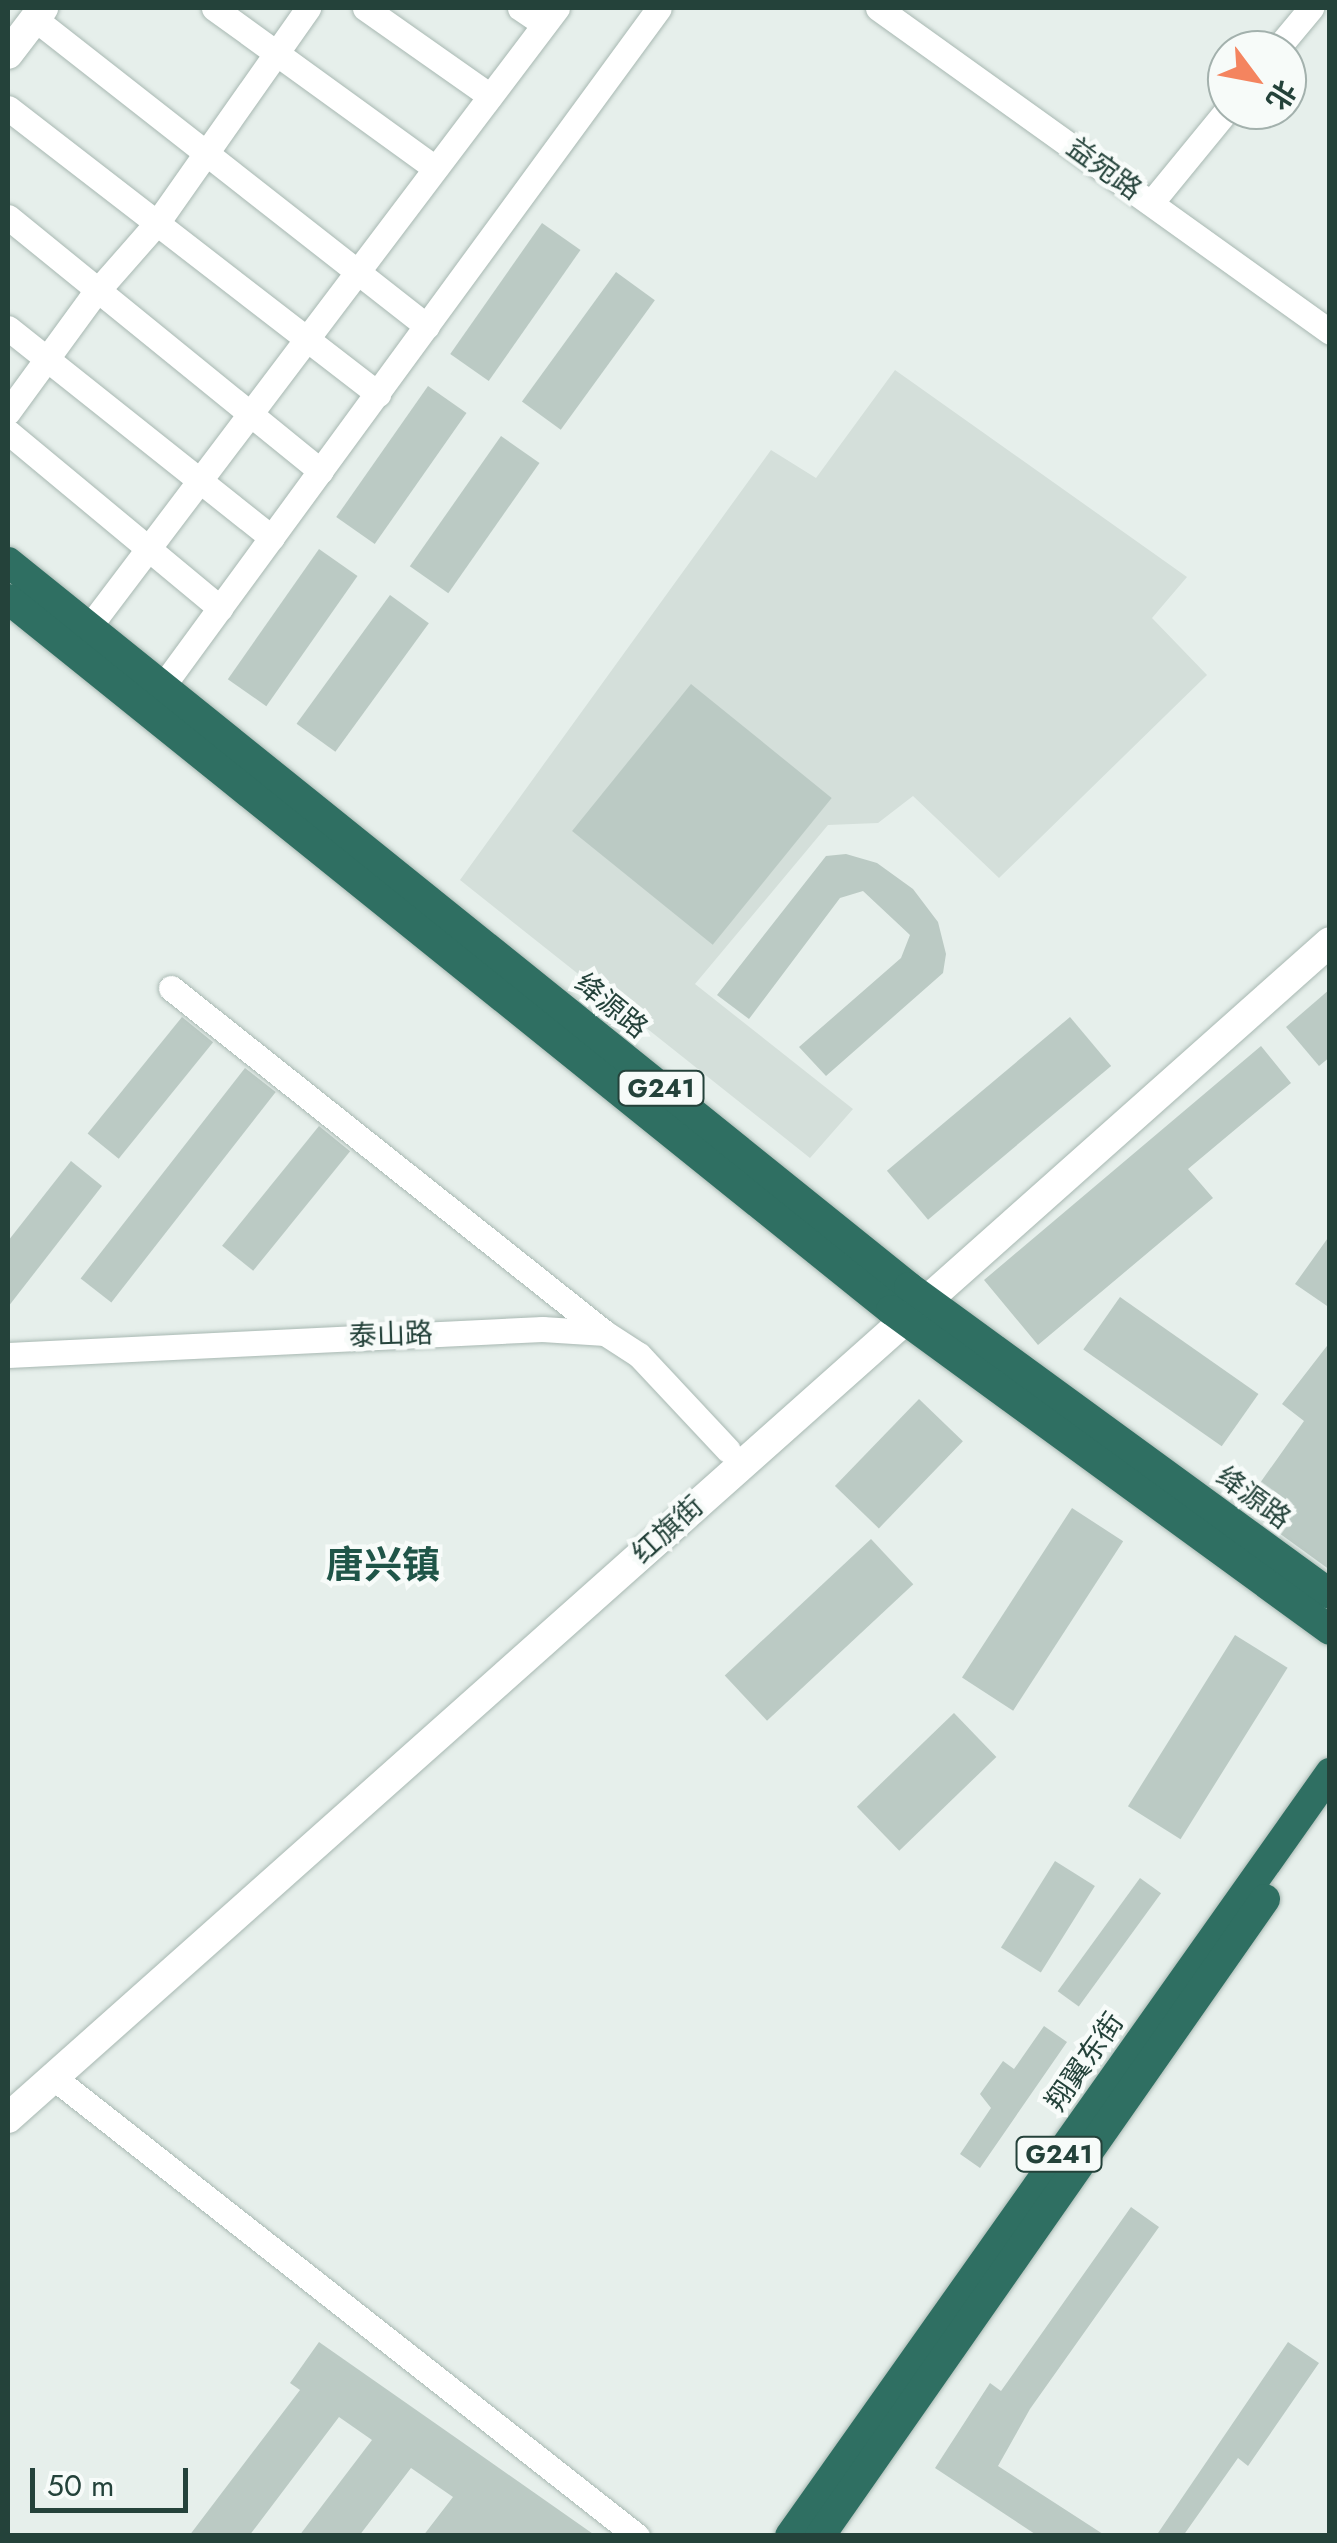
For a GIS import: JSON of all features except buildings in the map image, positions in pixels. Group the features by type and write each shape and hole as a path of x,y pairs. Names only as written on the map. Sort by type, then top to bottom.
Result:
{"highway":[{"name":"绛源路","path":"8,562 905,1302 1330,1594"},
{"name":"绛源路","path":"8,599 1330,1630"},
{"name":"翔翼东街","path":"790,2536 1330,1772"},
{"name":"翔翼东街","path":"820,2536 1330,1808"}],"main road":[{"path":"8,54 28,16"},
{"name":"红旗街","path":"8,2118 1330,920"},
{"name":"红旗街","path":"8,2095 728,1450 1330,942"}],"street":[{"path":"214,8 435,168"},
{"path":"8,412 99,289 156,223 202,150 308,8"},
{"path":"365,8 490,96"},
{"path":"89,628 550,16 520,8"},
{"path":"162,687 659,8"},
{"path":"1292,30 1310,8"},
{"name":"益宛路","path":"886,10 1330,332"},
{"path":"28,16 427,326"},
{"path":"8,108 378,394"},
{"path":"1151,203 1211,130"},
{"path":"8,217 320,471"},
{"path":"8,328 272,538"},
{"path":"8,432 220,608"},
{"path":"170,988 605,1333 640,1355 728,1450"},
{"name":"泰山路","path":"8,1356 542,1329 605,1333"},
{"path":"53,2077 637,2536"}],"shaded area":[{"path":"895,370 1187,577 1152,618 1207,675 999,878 913,796 878,823 828,825 695,984 853,1109 810,1158 460,880 771,450 816,478"}],"district":[{"name":"唐兴镇","path":"383,1565"}]}
